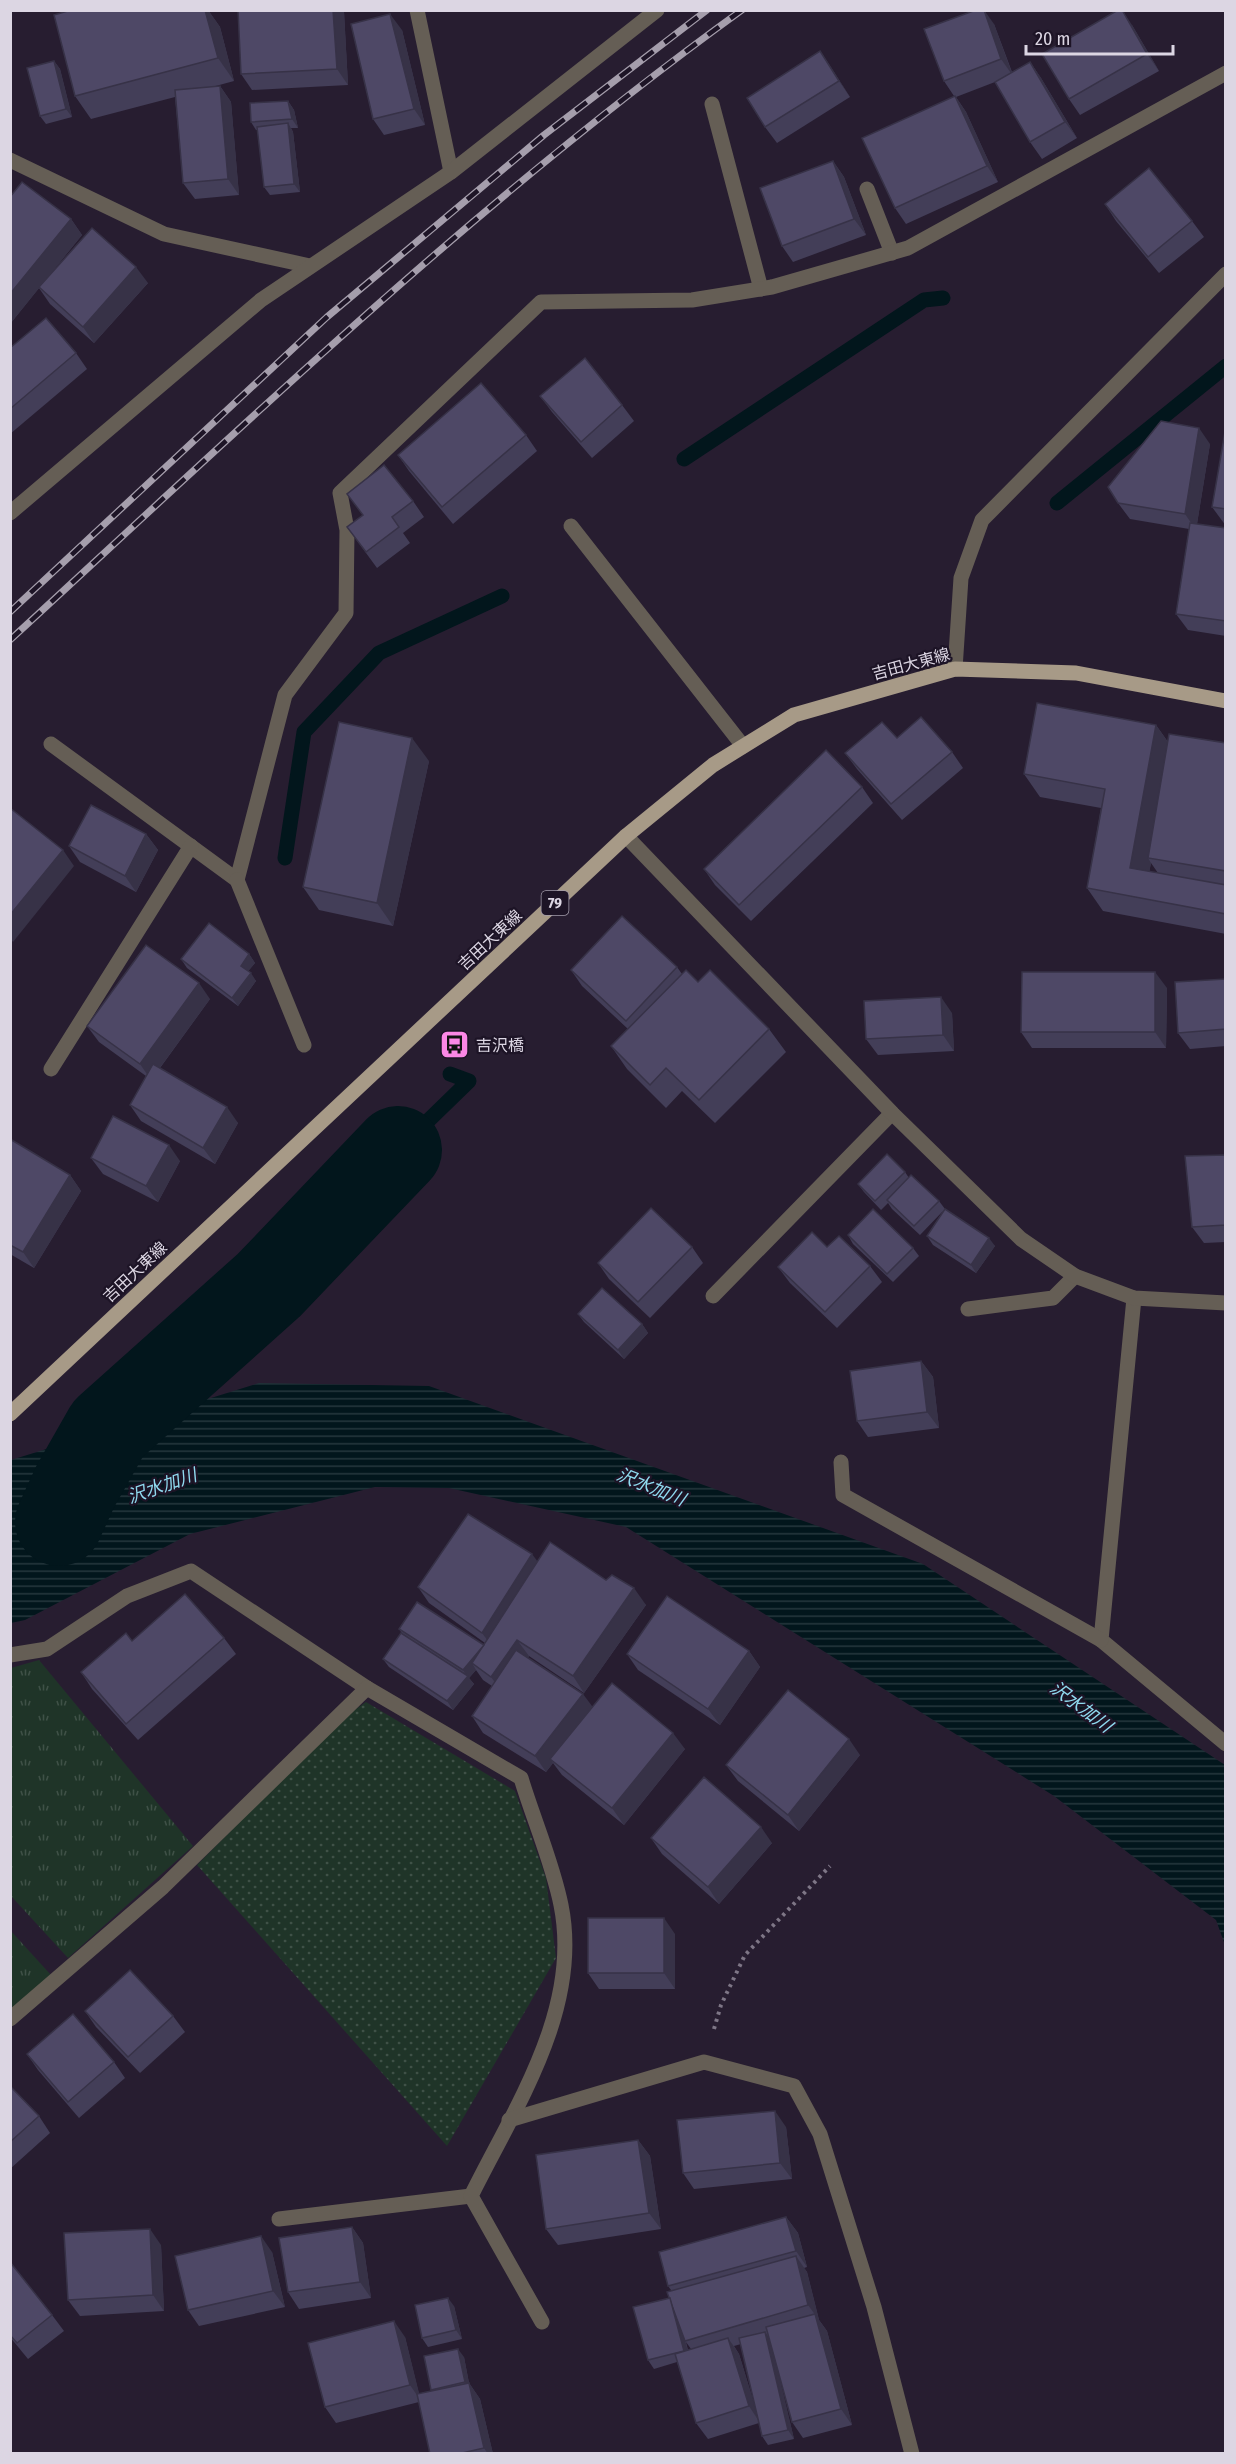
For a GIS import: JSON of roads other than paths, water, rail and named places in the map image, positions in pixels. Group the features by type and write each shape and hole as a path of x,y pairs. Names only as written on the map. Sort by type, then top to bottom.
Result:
{"main road":[{"name":"吉田大東線","path":"10,1414 626,836 713,765 794,715 955,669 1076,674 1226,700"}],"street":[{"path":"417,10 452,172"},
{"path":"10,513 261,300 452,172 657,10"},
{"path":"237,880 285,696 346,613 347,530 340,493 541,302 692,300 761,289 908,248 1226,73"},
{"path":"712,104 761,289"},
{"path":"10,160 164,234 310,266"},
{"path":"867,189 892,253"},
{"path":"955,669 961,578 982,519 1226,274"},
{"path":"571,526 743,746"},
{"path":"51,744 237,880 304,1045"},
{"path":"626,836 892,1113 1021,1239 1075,1276 1134,1298 1226,1303"},
{"path":"51,1069 191,846"},
{"path":"713,1296 892,1113"},
{"path":"968,1309 1053,1298 1075,1276"},
{"path":"1101,1640 1134,1298"},
{"path":"841,1462 843,1496 1101,1640 1226,1744"},
{"path":"10,1656 47,1649 127,1596 191,1571 367,1688 521,1778 561,1904 566,1955 550,2034 471,2196"},
{"path":"10,2019 163,1887 367,1688"},
{"path":"508,2120 704,2062 794,2086 820,2134 874,2307 912,2454"},
{"path":"279,2219 471,2196"},
{"path":"471,2196 542,2322"}],"water":[{"name":"沢水加川","path":"259,1383 429,1386 923,1564 1225,1765 1225,1945 1216,1920 1054,1796 626,1527 449,1488 375,1487 190,1534 25,1620 11,1623 11,1460"}],"waterway":[{"path":"684,459 924,300 943,298"},
{"path":"1057,503 1226,366"},
{"path":"285,858 304,732 379,653 502,596"},
{"path":"398,1150 469,1081 450,1074"},
{"path":"59,1522 75,1487 108,1429 269,1285 398,1150"}],"railway":[{"path":"10,612 327,317 544,135 707,10"},
{"path":"10,640 277,395 458,235 645,82 742,10"}],"place":[{"name":"吉沢橋","path":"455,1045"}]}
